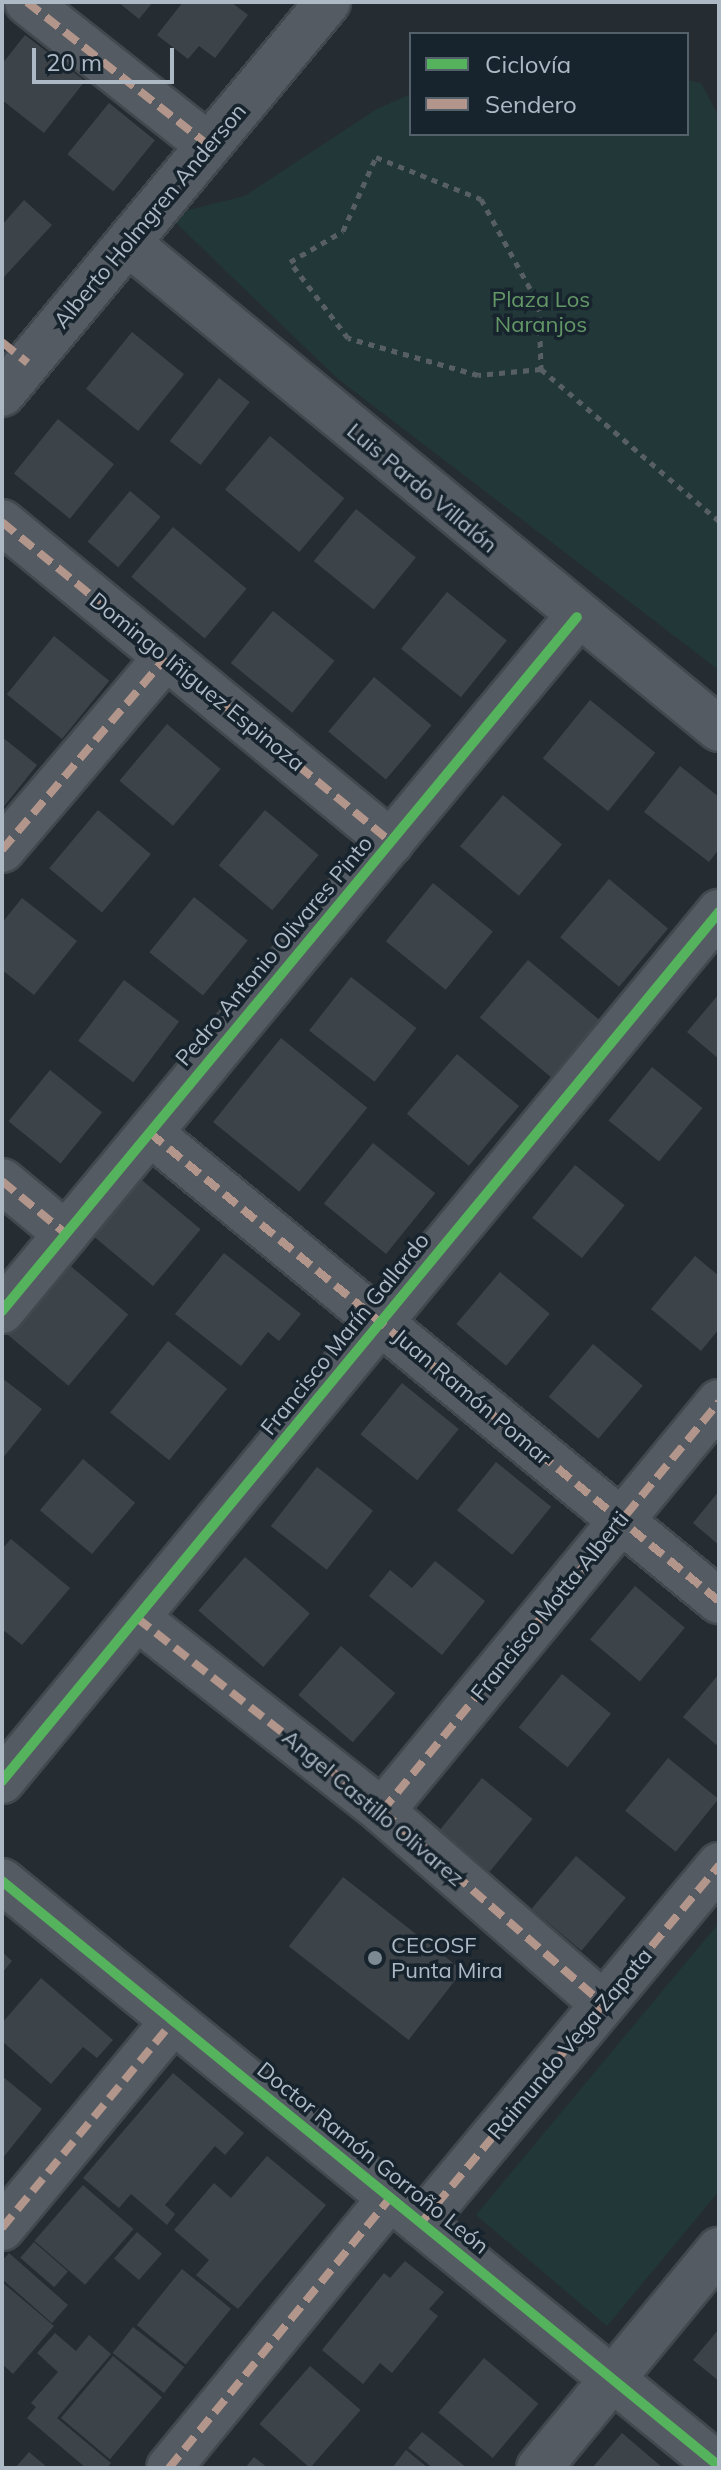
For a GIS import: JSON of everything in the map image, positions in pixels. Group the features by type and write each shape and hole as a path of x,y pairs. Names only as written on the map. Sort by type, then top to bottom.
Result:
{"street":[{"path":"27,2 208,145"},
{"name":"Alberto Holmgren Anderson","path":"11,366 128,243 328,2"},
{"name":"Luis Pardo Villalón","path":"128,243 577,617 719,729"},
{"name":"Domingo Iñiguez Espinoza","path":"2,522 391,842"},
{"name":"Pedro Antonio Olivares Pinto","path":"2,1311 577,617"},
{"path":"2,850 166,657"},
{"name":"Francisco Marín Gallardo","path":"2,1781 719,912"},
{"name":"Juan Ramón Pomar","path":"150,1133 719,1601"},
{"path":"2,1181 66,1234"},
{"name":"Francisco Motta Alberti","path":"382,1811 719,1402"},
{"name":"Angel Castillo Olivarez","path":"137,1618 382,1811 603,2004"},
{"name":"Raimundo Vega Zapata","path":"169,2468 406,2210 603,2004 719,1865"},
{"name":"Doctor Ramón Gorroño León","path":"2,1881 719,2466"},
{"path":"2,2228 173,2021"},
{"path":"539,2468 719,2250"}],"path":[{"path":"541,369 539,305 481,199 376,157 343,231 290,262 348,338 478,375 541,369 719,521"}],"green space":[{"name":"Plaza Los Naranjos","path":"689,80 701,83 719,117 719,670 337,378 168,215 245,196 377,109 409,95 409,136 689,136"},
{"path":"719,1923 719,2191 607,2326 476,2215"}],"building":[{"path":"118,2 153,2 139,19"},
{"path":"183,2 231,2 248,15 215,58 199,46 188,59 157,35"},
{"path":"25,35 85,81 44,133 2,100 2,64"},
{"path":"109,103 155,140 113,191 67,154"},
{"path":"24,200 52,225 4,277 2,225"},
{"path":"132,332 184,374 138,431 86,389"},
{"path":"219,378 250,402 200,465 170,441"},
{"path":"58,419 114,464 70,519 14,473"},
{"path":"270,436 344,498 299,552 225,490"},
{"path":"130,491 161,517 118,567 88,542"},
{"path":"356,509 416,557 374,610 314,561"},
{"path":"173,527 247,589 205,639 131,577"},
{"path":"447,592 507,640 461,697 401,649"},
{"path":"273,611 334,661 292,713 231,663"},
{"path":"54,636 109,681 62,739 7,694"},
{"path":"374,677 431,725 386,780 328,731"},
{"path":"590,700 655,753 608,811 543,758"},
{"path":"167,724 221,769 173,826 119,781"},
{"path":"2,737 37,765 2,809"},
{"path":"680,766 719,797 719,849 709,862 644,812"},
{"path":"503,795 562,844 519,896 460,846"},
{"path":"98,810 151,854 102,913 49,868"},
{"path":"265,810 319,855 272,910 219,865"},
{"path":"609,879 668,928 619,987 560,937"},
{"path":"433,883 493,931 446,990 386,941"},
{"path":"194,897 248,940 203,996 149,952"},
{"path":"22,898 77,941 34,995 2,970 2,923"},
{"path":"528,960 599,1020 551,1077 480,1017"},
{"path":"351,977 416,1028 375,1082 309,1031"},
{"path":"124,980 179,1022 133,1082 78,1041"},
{"path":"719,994 719,1059 687,1032"},
{"path":"281,1038 367,1108 299,1192 213,1122"},
{"path":"457,1054 519,1106 469,1166 407,1114"},
{"path":"652,1067 703,1108 659,1162 609,1121"},
{"path":"50,1070 102,1112 61,1163 8,1121"},
{"path":"373,1143 435,1193 386,1254 324,1204"},
{"path":"575,1165 625,1205 582,1258 532,1218"},
{"path":"137,1176 201,1229 153,1286 89,1233"},
{"path":"224,1253 301,1314 279,1341 268,1332 241,1366 175,1314"},
{"path":"695,1256 719,1276 719,1329 701,1351 651,1309"},
{"path":"67,1263 128,1314 69,1386 7,1334"},
{"path":"500,1272 550,1314 506,1366 456,1324"},
{"path":"168,1341 227,1389 169,1460 110,1412"},
{"path":"593,1344 643,1386 598,1439 549,1397"},
{"path":"2,1378 42,1409 2,1459"},
{"path":"402,1383 459,1429 417,1480 360,1434"},
{"path":"83,1459 135,1503 92,1554 40,1510"},
{"path":"496,1462 551,1507 512,1555 457,1510"},
{"path":"317,1467 373,1511 327,1570 271,1526"},
{"path":"719,1491 719,1545 693,1523"},
{"path":"11,1539 70,1588 22,1645 2,1629 2,1549"},
{"path":"245,1557 310,1613 263,1667 198,1611"},
{"path":"435,1561 485,1601 442,1655 369,1596 390,1570 412,1588"},
{"path":"635,1586 685,1628 640,1681 590,1640"},
{"path":"341,1646 395,1693 353,1742 298,1695"},
{"path":"562,1674 611,1714 568,1767 519,1728"},
{"path":"719,1674 719,1747 683,1717"},
{"path":"668,1758 719,1799 676,1852 625,1811"},
{"path":"482,1778 533,1819 490,1872 439,1831"},
{"path":"576,1856 626,1898 581,1951 532,1909"},
{"name":"CECOSF Punta Mira","path":"343,1877 463,1971 409,2040 289,1946"},
{"path":"2,1952 12,1961 2,1973"},
{"path":"41,1978 113,2040 97,2058 83,2047 51,2084 2,2041 2,2023"},
{"path":"173,2073 244,2133 225,2155 215,2146 165,2205 175,2214 167,2225 131,2194 119,2208 83,2178"},
{"path":"2,2076 42,2109 2,2159"},
{"path":"267,2156 326,2205 238,2309 196,2275 209,2260 174,2230 214,2183 231,2198"},
{"path":"83,2185 134,2229 85,2285 34,2241"},
{"path":"137,2232 162,2254 139,2280 114,2258"},
{"path":"34,2242 68,2272 54,2287 20,2258"},
{"path":"9,2253 68,2305 52,2323 2,2279 2,2261"},
{"path":"405,2261 444,2292 429,2309 438,2316 392,2373 380,2363 363,2384 322,2350 384,2273 390,2278"},
{"path":"182,2269 231,2309 186,2365 137,2325"},
{"path":"2,2282 54,2326 13,2374 2,2364"},
{"path":"133,2327 184,2367 164,2393 113,2353"},
{"path":"719,2329 719,2381 693,2360"},
{"path":"55,2333 76,2351 89,2335 111,2354 57,2418 111,2463 107,2468 86,2468 27,2418 36,2407 31,2403 58,2372 37,2353"},
{"path":"113,2356 162,2397 110,2459 61,2418"},
{"path":"484,2358 538,2404 493,2458 438,2412"},
{"path":"310,2366 361,2410 310,2468 259,2424"},
{"path":"422,2432 467,2468 433,2468 408,2448"},
{"path":"622,2433 663,2468 592,2468"},
{"path":"406,2450 428,2468 392,2468"},
{"path":"29,2452 48,2468 15,2468"},
{"path":"254,2457 268,2468 245,2468"}],"marked path":[{"path":"27,2 208,145"},
{"path":"2,342 28,363"},
{"path":"2,522 391,842"},
{"path":"2,850 166,657"},
{"path":"150,1133 719,1601"},
{"path":"2,1181 66,1234"},
{"path":"382,1811 719,1402"},
{"path":"137,1618 382,1811 603,2004"},
{"path":"421,2223 719,1865"},
{"path":"2,2228 173,2021"},
{"path":"169,2468 390,2198"}],"cycle path":[{"path":"2,1311 577,617"},
{"path":"2,1781 719,912"},
{"path":"2,1881 719,2466"}],"place":[{"name":"CECOSF Punta Mira","path":"375,1958"}]}
